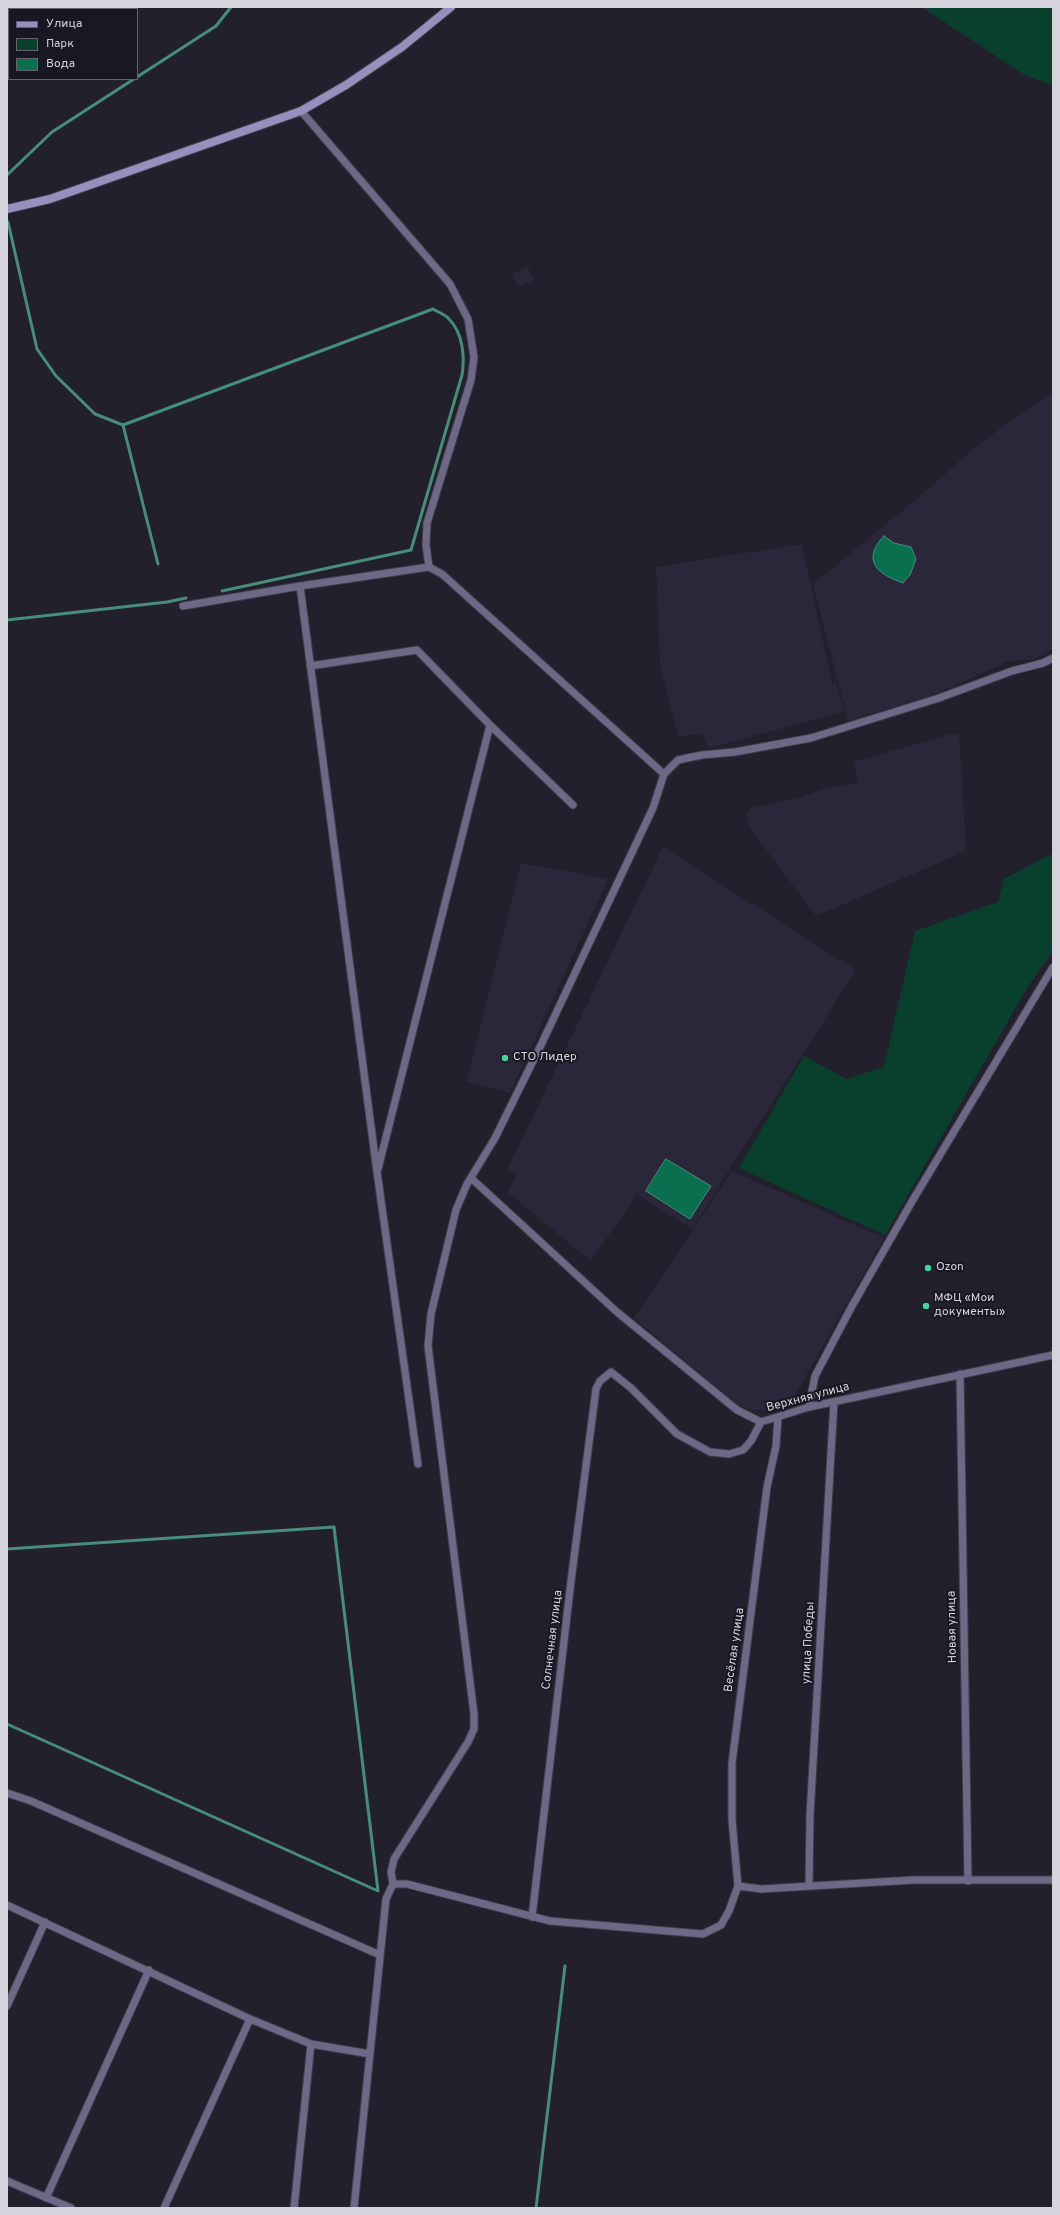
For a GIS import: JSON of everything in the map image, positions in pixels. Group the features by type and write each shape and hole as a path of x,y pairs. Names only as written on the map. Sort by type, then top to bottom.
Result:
{"street":[{"path":"7,209 50,200 301,111 346,85 402,47 451,7"},
{"path":"301,111 450,284 468,318 474,357 471,380 427,523 426,545 429,567"},
{"path":"183,606 300,586 429,567 442,574 664,774"},
{"path":"300,586 377,1172 418,1464"},
{"path":"310,666 417,650 490,725 573,805"},
{"path":"354,2208 386,1899 393,1884 390,1872 394,1858 468,1742 474,1729 474,1714 428,1346 431,1314 456,1210 471,1178 495,1138 577,970 653,808 664,774 678,760 702,755 736,752 811,738 939,698 1053,658"},
{"path":"377,1172 490,725"},
{"path":"809,1407 815,1376 852,1306 914,1198 1053,968"},
{"path":"471,1178 617,1312 737,1410 761,1422"},
{"name":"Верхняя улица","path":"611,1372 631,1388 677,1434 710,1452 729,1454 743,1450 751,1441 761,1422 809,1407 1053,1355"},
{"name":"Солнечная улица","path":"532,1917 571,1581 596,1389 600,1381 611,1372"},
{"name":"Новая улица","path":"960,1374 968,1881"},
{"name":"улица Победы","path":"809,1886 810,1815 834,1402"},
{"name":"Весёлая улица","path":"738,1886 732,1820 732,1763 767,1487 776,1446 778,1417"},
{"path":"7,1793 31,1801 380,1955"},
{"path":"393,1884 407,1884 550,1921 703,1934 721,1925 729,1911 738,1886 761,1889 913,1880 1053,1880"},
{"path":"7,1905 149,1970 250,2019 311,2044 370,2054"},
{"path":"7,2006 45,1922"},
{"path":"46,2198 149,1970"},
{"path":"164,2208 250,2019"},
{"path":"294,2208 311,2044"},
{"path":"7,2181 71,2208"}],"shaded area":[{"path":"528,267 534,280 518,287 512,274"},
{"path":"1053,392 1053,649 1031,660 1009,661 935,694 848,721 813,584 931,487 977,445"},
{"path":"802,544 832,683 836,682 844,712 708,748 703,734 678,736 660,665 656,567"},
{"path":"959,732 966,851 816,916 749,827 746,814 751,808 794,799 824,789 858,782 853,762"},
{"path":"663,847 856,970 692,1229 637,1194 591,1261 507,1192 517,1175 507,1170"},
{"path":"521,863 608,879 510,1093 467,1081"},
{"path":"732,1171 884,1238 791,1402 776,1410 752,1410 739,1406 634,1318"}],"green space":[{"path":"922,7 1053,7 1053,85 1026,76"},
{"path":"1053,853 1053,951 1027,988 885,1235 739,1168 804,1056 847,1079 884,1067 915,931 998,902 1004,879"}],"water":[{"path":"884,536 894,543 911,547 916,559 910,575 903,583 879,571 875,565 873,559 874,552"},
{"path":"666,1159 711,1186 690,1219 646,1191"}],"waterway":[{"path":"138,76 216,26 231,7"},
{"path":"7,175 52,132 132,80"},
{"path":"8,222 37,349 56,376 95,414 123,425 433,309 446,316 454,325 462,346 462,375 411,550 222,591"},
{"path":"123,425 158,564"},
{"path":"7,620 167,602 186,598"},
{"path":"7,1549 334,1527 378,1891 7,1724"},
{"path":"536,2208 565,1966"}],"place":[{"name":"СТО Лидер","path":"505,1058"},
{"name":"Ozon","path":"928,1268"},
{"name":"МФЦ «Мои документы»","path":"926,1306"}]}
